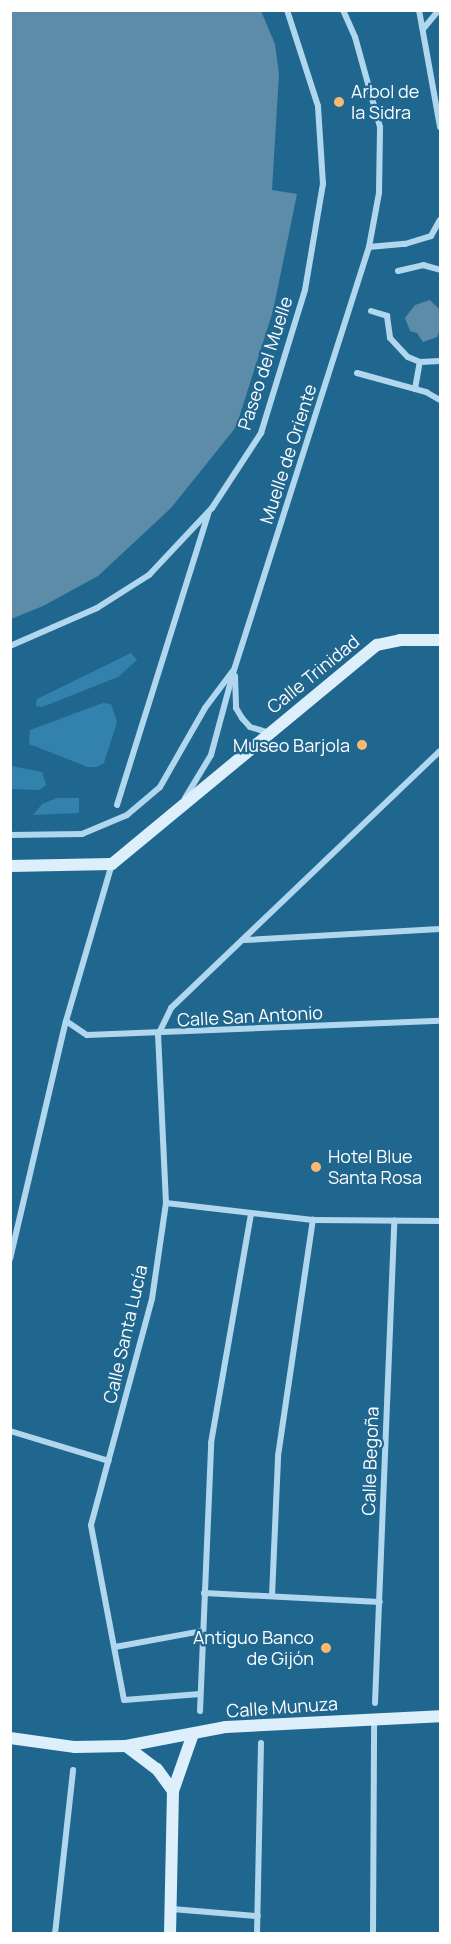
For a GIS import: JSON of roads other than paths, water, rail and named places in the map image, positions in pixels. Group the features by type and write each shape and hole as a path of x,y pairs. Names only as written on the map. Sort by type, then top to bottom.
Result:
{"main road":[{"name":"Calle Trinidad","path":"112,864 176,814 377,645 400,640 441,640"},
{"path":"10,866 112,864"},
{"name":"Calle Munuza","path":"10,1738 75,1747 126,1746 226,1727 441,1716"},
{"path":"170,1934 173,1791 193,1734"},
{"path":"126,1746 157,1769 173,1791"}],"street":[{"name":"Paseo del Muelle","path":"10,646 97,608 149,575 209,512 261,433 305,290 323,184 318,106 287,10"},
{"name":"Muelle de Oriente","path":"176,814 211,755 234,670 369,247 379,193 380,127 355,37 343,10"},
{"path":"419,10 441,128"},
{"path":"423,29 439,10"},
{"path":"369,247 405,244 431,236 441,220"},
{"path":"398,271 423,266 441,270"},
{"path":"371,311 387,316 390,338 397,349 420,362 441,361"},
{"path":"415,389 420,362"},
{"path":"357,373 415,389 441,400"},
{"path":"117,805 209,512"},
{"name":"Muelle de Oriente","path":"234,670 236,708 250,727 270,733"},
{"name":"Muelle de Oriente","path":"10,835 82,834 127,815 160,788 205,708 234,670"},
{"path":"158,1035 171,1008 441,751"},
{"path":"10,1259 66,1021 112,864"},
{"path":"244,940 441,929"},
{"name":"Calle San Antonio","path":"66,1021 87,1035 158,1035 441,1021"},
{"name":"Calle Santa Lucía","path":"158,1035 166,1203 152,1299 91,1525 124,1700 200,1694"},
{"path":"166,1203 313,1220 441,1221"},
{"path":"200,1709 211,1443 251,1214"},
{"path":"272,1596 278,1456 313,1220"},
{"name":"Calle Begoña","path":"375,1703 394,1220"},
{"path":"10,1431 109,1461"},
{"path":"204,1593 380,1602"},
{"path":"115,1647 202,1631"},
{"path":"373,1934 374,1719"},
{"path":"256,1934 261,1743"},
{"path":"55,1934 74,1770"},
{"path":"172,1909 258,1916"}],"place":[{"name":"Arbol de la Sidra","path":"339,102"},
{"name":"Museo Barjola","path":"362,745"},
{"name":"Hotel Blue Santa Rosa","path":"316,1167"},
{"name":"Antiguo Banco de Gijón","path":"326,1648"}]}
